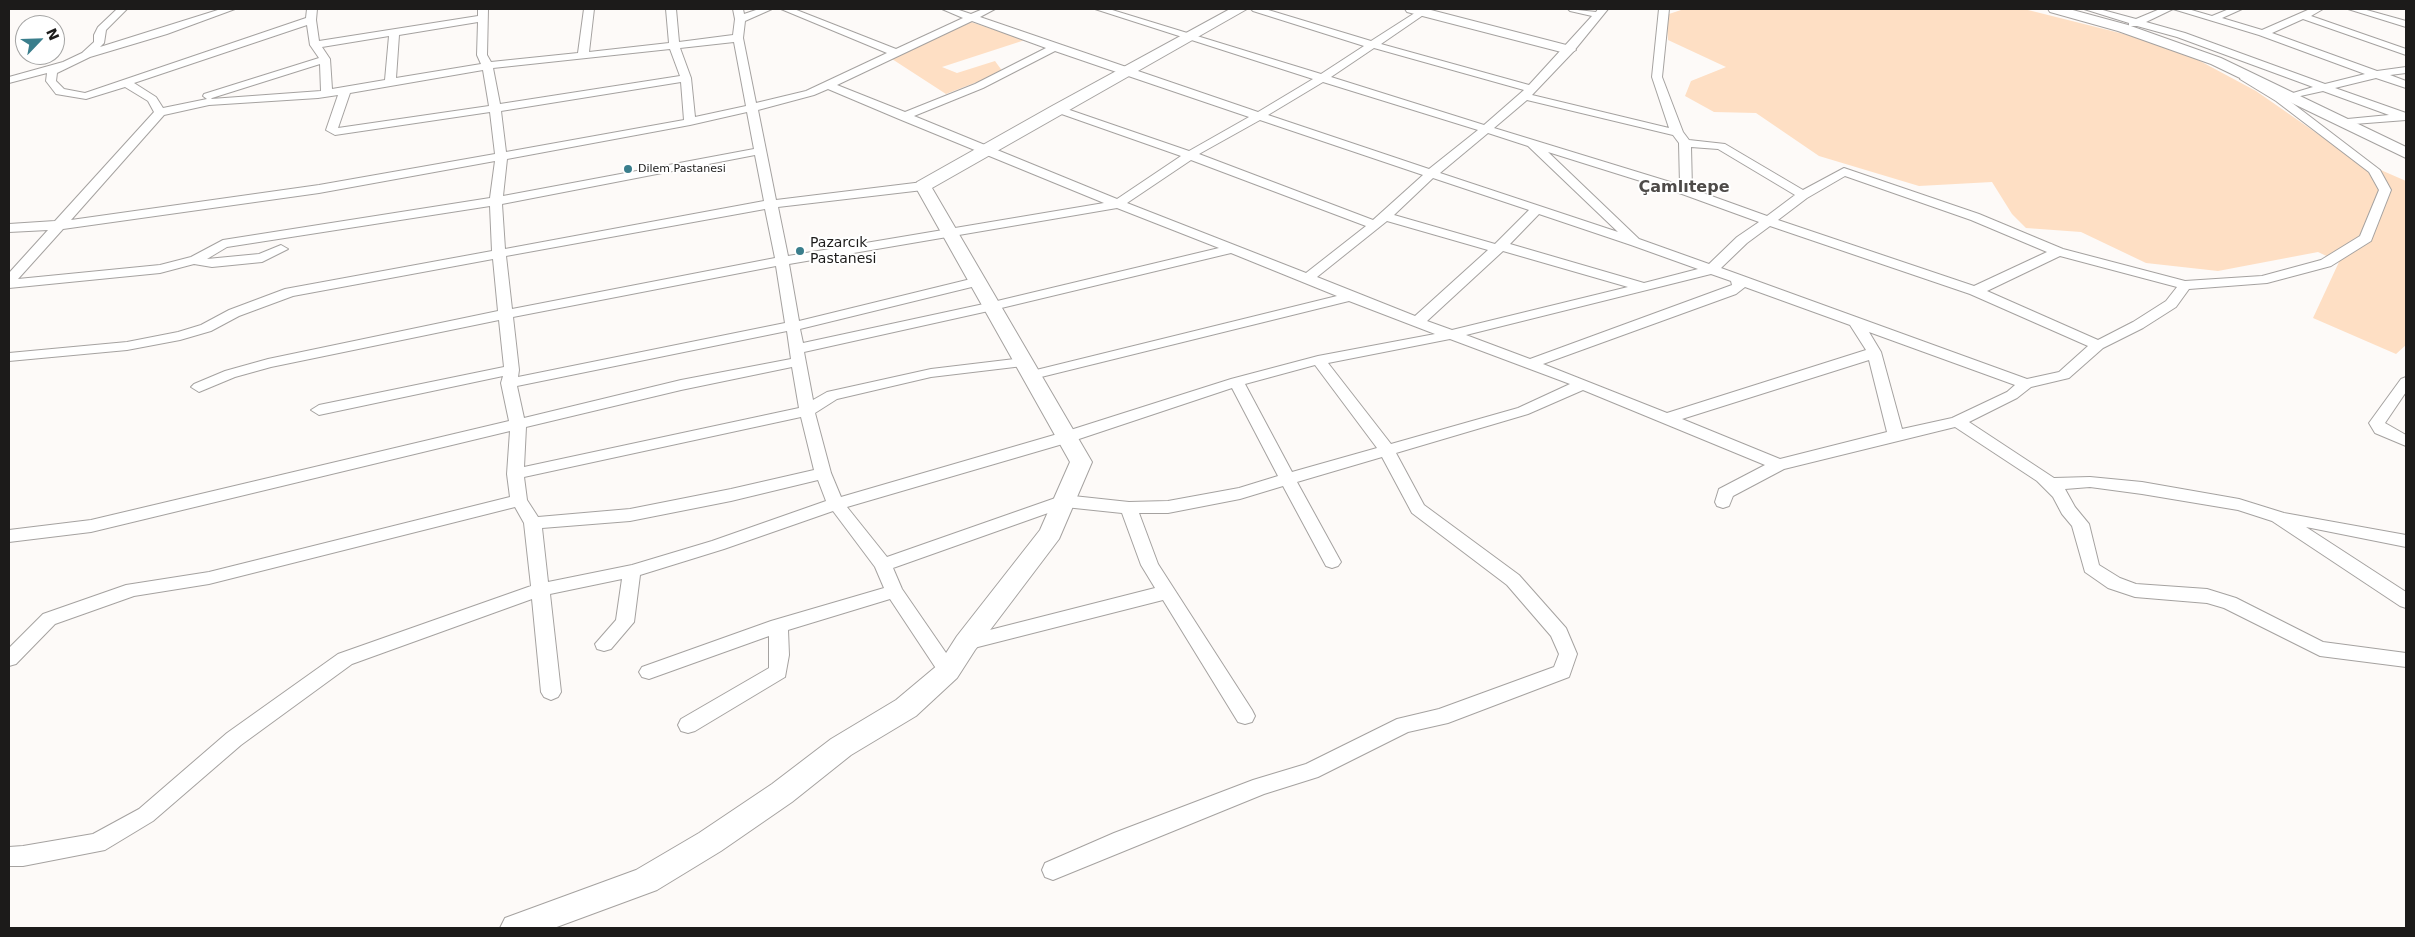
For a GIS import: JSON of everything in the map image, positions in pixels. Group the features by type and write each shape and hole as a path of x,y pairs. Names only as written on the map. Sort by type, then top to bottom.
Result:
{"street":[{"path":"86,55 99,43 99,35 102,29 122,9"},
{"path":"65,64 86,55 163,32 230,9"},
{"path":"312,9 311,20 315,45 325,59 327,94"},
{"path":"583,56 589,9"},
{"path":"672,9 674,45 686,78 690,122"},
{"path":"767,9 739,14 738,38 782,261 807,411 823,473 836,504 883,565 894,590 948,671"},
{"path":"786,9 896,53"},
{"path":"947,9 1126,72 1636,242 2026,384"},
{"path":"9,228 61,224 319,188 690,122 789,100 828,85 990,9"},
{"path":"1100,9 1686,191 1768,221 1975,291 2098,345"},
{"path":"9,357 127,346 180,336 206,328 234,313 290,292 770,204 923,186 1057,109 1240,9"},
{"path":"1256,9 1681,138 1721,146 1803,194"},
{"path":"1573,9 1601,12"},
{"path":"1664,9 1657,77 1681,138 1686,191"},
{"path":"2055,9 2123,28 2216,61 2406,154"},
{"path":"2089,9 2138,22 2326,86 2406,117 2341,122"},
{"path":"2123,28 2168,9"},
{"path":"2178,9 2215,18 2262,33 2406,85"},
{"path":"2215,18 2238,9"},
{"path":"2262,33 2318,9"},
{"path":"2353,9 2406,24"},
{"path":"199,387 230,374 268,363 506,314 782,261 1118,204 1208,143 1259,116 1322,78 1421,10 1569,50"},
{"path":"1308,278 1380,220 1432,173 1488,128 1528,92 1569,50 1601,12"},
{"path":"315,45 394,32 483,14 482,55 490,73 502,156 496,201 510,376 518,425 515,474 519,500 533,523 551,692"},
{"path":"2303,16 2406,52"},
{"path":"62,65 52,71 51,81 60,92 86,96 311,20"},
{"path":"390,83 394,32"},
{"path":"9,283 160,112 209,102 327,94 487,66 738,38"},
{"path":"903,117 979,86 1055,47"},
{"path":"173,109 325,59"},
{"path":"9,856 23,856 97,843 146,815 234,739 345,660 539,590 632,571 718,545 836,504 1067,437 1236,382 1318,360 1451,335 1642,286 1664,284 1711,270 1742,240 1803,194 1844,172 1918,196 2058,252 2185,285 2262,280 2326,264 2366,238 2385,190 2374,170 2280,99 2216,61"},
{"path":"9,80 61,65"},
{"path":"2288,96 2377,74 2406,70"},
{"path":"345,91 332,130 338,133 495,110 686,78"},
{"path":"125,82 152,99 160,112"},
{"path":"828,85 986,151 1230,249 1308,278 1350,297 1583,384 1779,465"},
{"path":"1057,109 1380,220 1500,248 1642,286"},
{"path":"1533,144 1636,242"},
{"path":"9,283 160,269 196,260 223,244 496,201 760,151"},
{"path":"516,928 646,880 710,842 782,793 841,747 906,708 948,671 966,643 1051,533 1081,462 979,281 948,233 923,186"},
{"path":"1417,322 1500,248 1537,209"},
{"path":"9,536 91,526 518,425 993,306 1230,249"},
{"path":"196,260 201,263 212,263 262,258 281,250"},
{"path":"1975,291 2013,275 2058,252"},
{"path":"1530,364 1731,291 1739,286 1737,279"},
{"path":"319,410 774,328 794,326 979,281"},
{"path":"1723,502 1725,493 1779,465 1896,435 1958,422 2012,395 2026,384 2064,374 2079,364 2098,345 2138,326 2171,304 2185,285"},
{"path":"515,474 807,411 832,395 931,373 1028,369 1350,297"},
{"path":"1855,321 1874,352 1896,435"},
{"path":"1665,419 1855,360 1874,352"},
{"path":"1053,870 1122,840 1260,786 1311,771 1404,725 1440,716 1562,672 1568,654 1559,633 1513,580 1418,509 1386,449 1318,360"},
{"path":"1236,382 1332,562"},
{"path":"2406,382 2376,423 2381,429 2406,441"},
{"path":"883,565 1064,501 1128,508 1168,508 1240,493 1523,410 1583,384"},
{"path":"1958,422 2050,484 2060,494 2068,510 2080,524 2092,568 2114,583 2135,590 2207,596 2223,601 2320,649 2406,660"},
{"path":"533,523 630,515 731,495 823,473"},
{"path":"2050,484 2090,482 2142,488 2240,505 2278,517 2406,541"},
{"path":"9,659 49,619 132,590 209,578 519,500"},
{"path":"1128,508 1150,564 1245,716"},
{"path":"2278,517 2406,601"},
{"path":"604,644 625,622 632,571"},
{"path":"649,672 778,626 894,590"},
{"path":"966,643 1167,592"},
{"path":"688,725 778,672 780,655 778,626"}],"shaded area":[{"path":"1684,9 2024,9 2172,46 2256,91 2351,157 2406,181 2406,345 2396,354 2313,318 2339,262 2318,252 2218,271 2146,263 2081,232 2026,228 2012,214 1992,182 1919,186 1819,156 1756,113 1714,112 1685,96 1691,81 1726,67 1668,40 1666,15"},
{"path":"971,22 1025,40 942,67 957,73 995,61 1003,72 946,94 892,59"}],"place":[{"name":"Dilem Pastanesi","path":"628,169"},
{"name":"Pazarcık Pastanesi","path":"800,251"}],"district":[{"name":"Çamlıtepe","path":"1684,188"}]}
